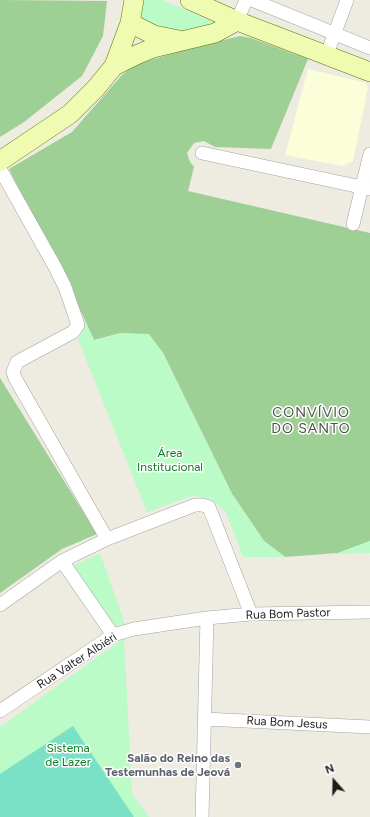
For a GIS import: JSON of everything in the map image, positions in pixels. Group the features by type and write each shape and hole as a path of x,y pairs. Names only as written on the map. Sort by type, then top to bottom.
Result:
{"street":[{"path":"0,161 70,114 96,88 114,66 130,23 134,0"},
{"path":"190,0 237,21 327,54 370,72"},
{"path":"114,66 153,48 215,33 237,21 246,0"},
{"path":"252,0 370,48"},
{"path":"327,54 333,33 347,0"},
{"path":"130,23 154,35 185,41"},
{"path":"202,153 366,188"},
{"path":"353,224 366,188 370,154"},
{"path":"0,169 65,287 78,325 73,332 17,362 13,372 15,378 107,539"},
{"path":"0,605 62,562 107,539 195,505 209,507 251,614"},
{"path":"62,562 113,635"},
{"name":"Rua Bom Pastor","path":"207,618 251,614 370,612"},
{"path":"202,817 207,618"},
{"name":"Rua Valter Albiéri","path":"0,711 113,635 134,629 207,618"},
{"name":"Rua Bom Jesus","path":"204,719 370,727"}],"shaded area":[{"path":"308,69 366,83 368,88 353,161 343,166 285,155"}],"green space":[{"path":"0,0 107,1 103,36 82,76 24,122 0,137"},
{"path":"137,0 163,0 215,23 180,35 142,23"},
{"path":"240,36 251,38 308,59 271,149 215,147 204,141 194,143 187,153 190,162 194,167 188,191 370,233 370,541 338,553 285,557 264,541 232,494 163,353 149,335 121,333 94,340 68,283 9,169 72,132 121,76 134,65 187,49"},
{"name":"Área Institucional","path":"84,319 94,340 121,333 149,334 163,353 232,494 264,541 285,557 243,557 226,512 212,499 192,496 147,512 78,339 82,333"},
{"path":"0,378 97,534 62,549 0,593"},
{"path":"370,541 370,553 323,554 338,553"},
{"path":"100,553 125,624 111,627 70,567"},
{"name":"Sistema de Lazer","path":"124,638 132,794 149,817 0,817 0,727"},
{"path":"73,726 134,817 0,817 0,774"}],"place":[{"name":"Salão do Reino das Testemunhas de Jeová","path":"238,765"}],"district":[{"name":"CONVÍVIO DO SANTO","path":"311,422"}]}
